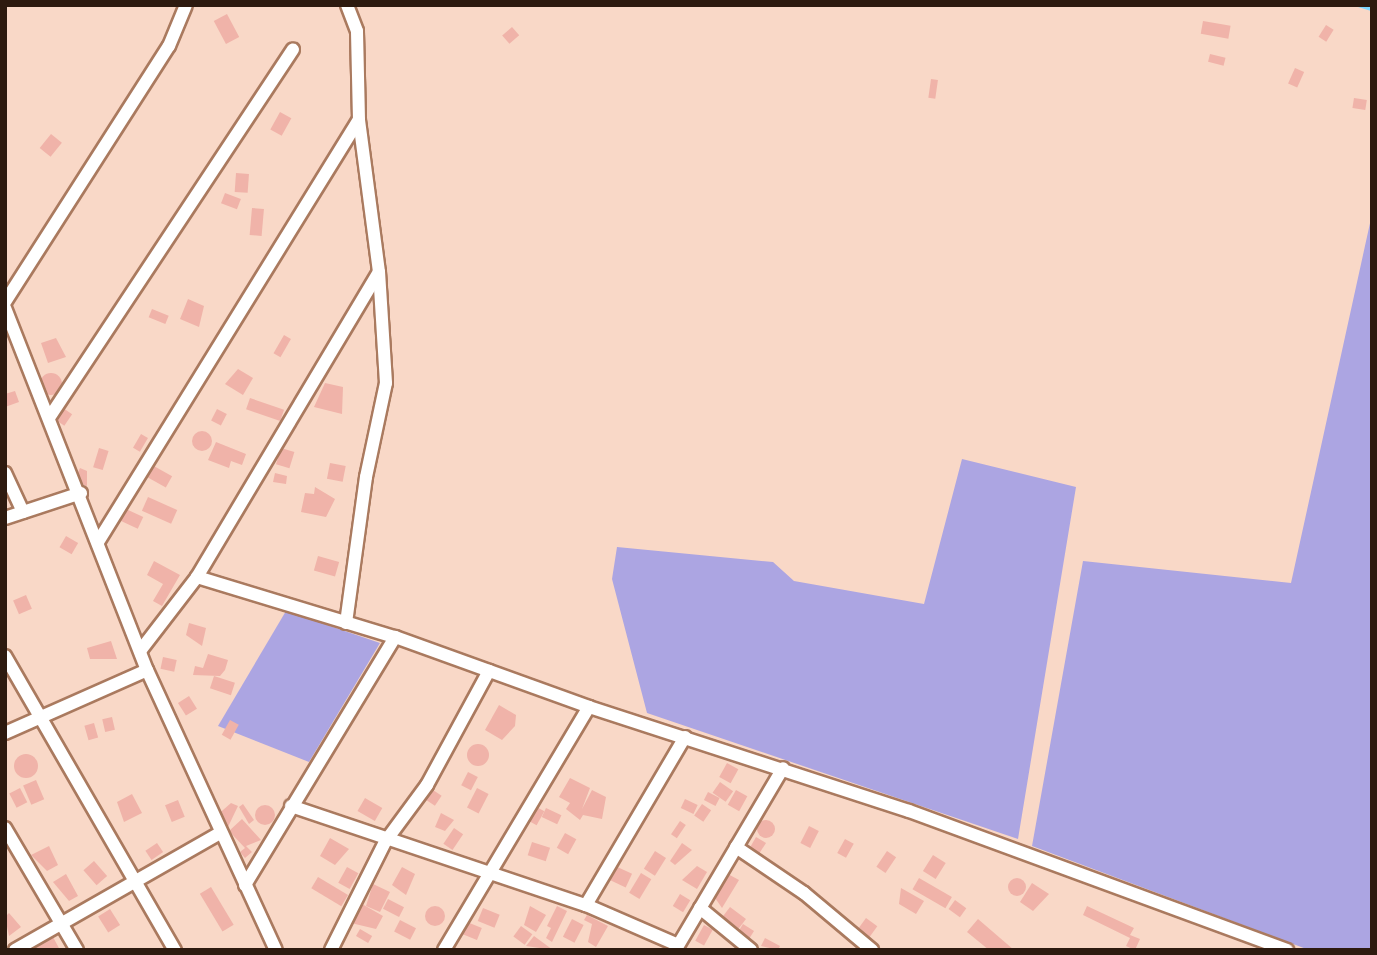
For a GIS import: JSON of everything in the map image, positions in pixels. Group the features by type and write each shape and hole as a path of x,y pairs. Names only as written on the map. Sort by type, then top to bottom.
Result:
{"street":[{"path":"5,302 169,46 186,5"},
{"path":"346,623 366,477 386,383 379,272 359,120 357,31 347,5"},
{"path":"49,418 293,50"},
{"path":"98,542 359,120"},
{"path":"140,651 197,577 379,272"},
{"path":"5,308 80,493 146,670 276,950"},
{"path":"5,473 23,512"},
{"path":"5,518 80,493"},
{"path":"197,577 395,637 589,707 783,768 1272,947 1287,950"},
{"path":"245,885 395,637"},
{"path":"5,656 36,717 137,880 175,950"},
{"path":"5,733 146,670"},
{"path":"331,950 386,842 427,785 489,670"},
{"path":"444,950 589,707"},
{"path":"586,905 685,737"},
{"path":"291,806 386,842 586,905 677,947 783,768"},
{"path":"5,828 64,923 77,950"},
{"path":"15,950 220,833"},
{"path":"736,847 804,893 872,950"},
{"path":"700,908 751,950"}],"shaded area":[{"path":"1372,214 1372,950 1309,950 1032,846 1083,561 1291,583"},
{"path":"962,459 1076,487 1018,839 647,713 612,579 617,547 773,562 794,581 924,604"},
{"path":"286,611 380,643 309,762 218,726"}],"building":[{"path":"227,14 239,37 226,44 214,21"},
{"path":"1203,21 1231,26 1228,39 1201,34"},
{"path":"1326,25 1334,30 1326,42 1319,37"},
{"path":"512,27 519,35 509,44 502,36"},
{"path":"1210,54 1226,58 1224,66 1208,62"},
{"path":"1295,68 1304,72 1297,88 1288,84"},
{"path":"931,79 938,80 935,99 928,98"},
{"path":"1354,98 1367,100 1365,110 1352,108"},
{"path":"280,112 291,118 282,136 270,129"},
{"path":"51,134 62,143 51,157 40,148"},
{"path":"236,173 249,174 248,193 235,192"},
{"path":"225,193 241,199 237,209 221,203"},
{"path":"252,208 264,209 262,236 250,235"},
{"path":"188,299 204,306 199,327 180,319"},
{"path":"152,309 169,316 165,324 149,317"},
{"path":"284,335 291,339 280,357 274,353"},
{"path":"56,338 66,357 48,363 41,343"},
{"path":"238,369 253,378 243,395 225,384"},
{"path":"51,373 59,376 62,384 59,392 51,395 43,392 40,384 43,376"},
{"path":"325,383 343,387 342,414 314,407"},
{"path":"15,391 19,402 5,407 5,394"},
{"path":"250,398 284,410 280,421 246,409"},
{"path":"63,408 72,414 64,426 55,420"},
{"path":"217,409 227,414 221,426 211,421"},
{"path":"202,431 209,434 212,441 209,448 202,451 195,448 192,441 195,434"},
{"path":"141,434 148,438 140,452 133,448"},
{"path":"216,442 246,454 242,465 231,461 229,468 208,460"},
{"path":"99,448 109,451 103,470 93,467"},
{"path":"281,448 294,452 289,468 276,464"},
{"path":"330,463 346,466 343,482 327,479"},
{"path":"152,465 172,476 166,488 146,476"},
{"path":"80,468 87,471 87,486 74,481"},
{"path":"275,473 287,476 286,484 273,482"},
{"path":"315,487 335,499 326,517 301,512 305,493 314,494"},
{"path":"148,497 177,510 171,524 142,511"},
{"path":"126,509 143,517 138,529 121,521"},
{"path":"66,536 78,543 72,554 60,547"},
{"path":"318,556 339,562 335,576 314,570"},
{"path":"154,561 180,575 162,606 153,601 163,584 147,575"},
{"path":"26,595 32,609 19,614 13,600"},
{"path":"189,623 206,628 202,646 186,635"},
{"path":"111,641 117,659 90,659 87,648"},
{"path":"208,654 228,660 225,670 220,676 193,675 195,666 203,668"},
{"path":"163,657 177,660 174,672 161,669"},
{"path":"214,676 235,683 231,695 210,688"},
{"path":"189,696 197,709 186,716 178,703"},
{"path":"499,705 516,715 515,726 502,740 485,730"},
{"path":"112,717 115,730 105,732 102,719"},
{"path":"230,720 239,725 231,740 222,735"},
{"path":"94,723 98,737 89,740 84,726"},
{"path":"478,744 486,747 489,755 486,763 478,766 470,763 467,755 470,747"},
{"path":"26,754 37,761 38,766 31,777 26,778 15,771 14,766 21,755"},
{"path":"727,763 738,769 731,783 719,777"},
{"path":"468,772 478,777 471,790 461,785"},
{"path":"570,778 590,788 582,809 592,790 606,797 602,819 583,815 580,820 566,809 570,803 559,797"},
{"path":"36,780 44,799 31,805 23,785"},
{"path":"720,782 733,791 726,802 713,793"},
{"path":"20,788 27,802 17,808 9,793"},
{"path":"430,788 442,796 435,806 423,798"},
{"path":"477,788 489,794 479,814 467,808"},
{"path":"736,790 747,796 739,811 728,805"},
{"path":"708,792 720,798 715,806 704,800"},
{"path":"132,794 142,813 124,822 117,802"},
{"path":"365,798 382,808 375,821 358,811"},
{"path":"685,799 698,805 693,814 681,808"},
{"path":"178,800 185,817 172,822 165,805"},
{"path":"231,803 238,806 227,829 215,817"},
{"path":"243,804 254,820 249,824 239,807"},
{"path":"702,804 711,810 703,822 694,816"},
{"path":"265,805 272,808 275,815 272,822 265,825 258,822 255,815 258,808"},
{"path":"533,805 544,811 537,825 525,819"},
{"path":"546,808 561,815 557,824 542,817"},
{"path":"441,813 454,820 445,831 435,827"},
{"path":"242,819 261,840 246,846 252,852 245,858 240,852 245,848 229,831"},
{"path":"766,820 772,823 775,829 772,835 766,838 760,835 757,829 760,823"},
{"path":"680,821 686,825 677,838 671,834"},
{"path":"809,826 819,831 810,848 800,843"},
{"path":"454,828 463,834 452,850 443,844"},
{"path":"565,833 576,839 568,854 557,848"},
{"path":"756,837 766,843 755,860 748,851"},
{"path":"330,838 349,849 335,865 320,856"},
{"path":"845,839 854,844 846,858 837,853"},
{"path":"532,842 550,848 546,861 528,855"},
{"path":"157,843 163,852 152,860 145,851"},
{"path":"682,843 692,850 675,865 670,861"},
{"path":"49,846 58,865 47,871 31,855"},
{"path":"655,851 666,858 655,876 644,869"},
{"path":"887,851 896,857 885,873 876,867"},
{"path":"933,855 946,863 936,879 923,871"},
{"path":"94,861 107,876 97,885 83,870"},
{"path":"613,865 632,874 626,887 607,879"},
{"path":"697,866 707,872 697,889 682,880"},
{"path":"347,867 358,873 350,889 338,883"},
{"path":"402,867 415,874 406,895 392,885"},
{"path":"641,873 651,879 639,899 629,893"},
{"path":"726,873 739,880 722,908 713,895"},
{"path":"66,874 78,896 69,901 53,882"},
{"path":"318,877 348,895 341,906 311,888"},
{"path":"919,878 952,897 945,908 912,889"},
{"path":"1017,878 1023,881 1026,887 1023,893 1017,896 1011,893 1008,887 1011,881"},
{"path":"1032,883 1049,894 1033,911 1020,902"},
{"path":"373,884 390,892 380,912 366,906"},
{"path":"211,887 234,925 223,931 200,894"},
{"path":"901,888 924,901 916,914 899,904"},
{"path":"680,894 690,900 683,912 673,906"},
{"path":"388,899 404,907 399,917 383,909"},
{"path":"955,900 966,908 960,917 949,909"},
{"path":"362,904 383,916 376,929 351,923"},
{"path":"435,906 442,909 445,916 442,923 435,926 428,923 425,916 428,909"},
{"path":"530,906 546,915 536,932 524,925"},
{"path":"557,906 567,911 552,942 546,938 551,928 547,926"},
{"path":"1087,906 1134,928 1130,935 1140,939 1135,950 1126,946 1130,938 1083,915"},
{"path":"730,907 746,919 739,929 723,917"},
{"path":"483,908 500,915 494,928 478,921"},
{"path":"110,909 120,925 108,933 98,916"},
{"path":"9,913 21,927 9,936 5,917"},
{"path":"587,915 608,926 596,947 588,942 592,924 584,920"},
{"path":"866,918 877,926 865,943 854,935"},
{"path":"572,919 584,925 575,943 563,937"},
{"path":"978,919 1014,950 989,950 967,932"},
{"path":"400,920 416,928 410,940 394,932"},
{"path":"467,922 482,928 477,940 462,934"},
{"path":"743,924 754,931 743,949 732,942"},
{"path":"704,925 713,930 704,946 695,941"},
{"path":"521,926 532,934 525,945 513,937"},
{"path":"360,929 372,936 368,943 356,936"},
{"path":"534,936 553,950 526,946"},
{"path":"53,937 60,950 32,950"},
{"path":"765,938 780,946 778,950 761,946"}],"waterway":[{"path":"1359,5 1372,9"}]}
